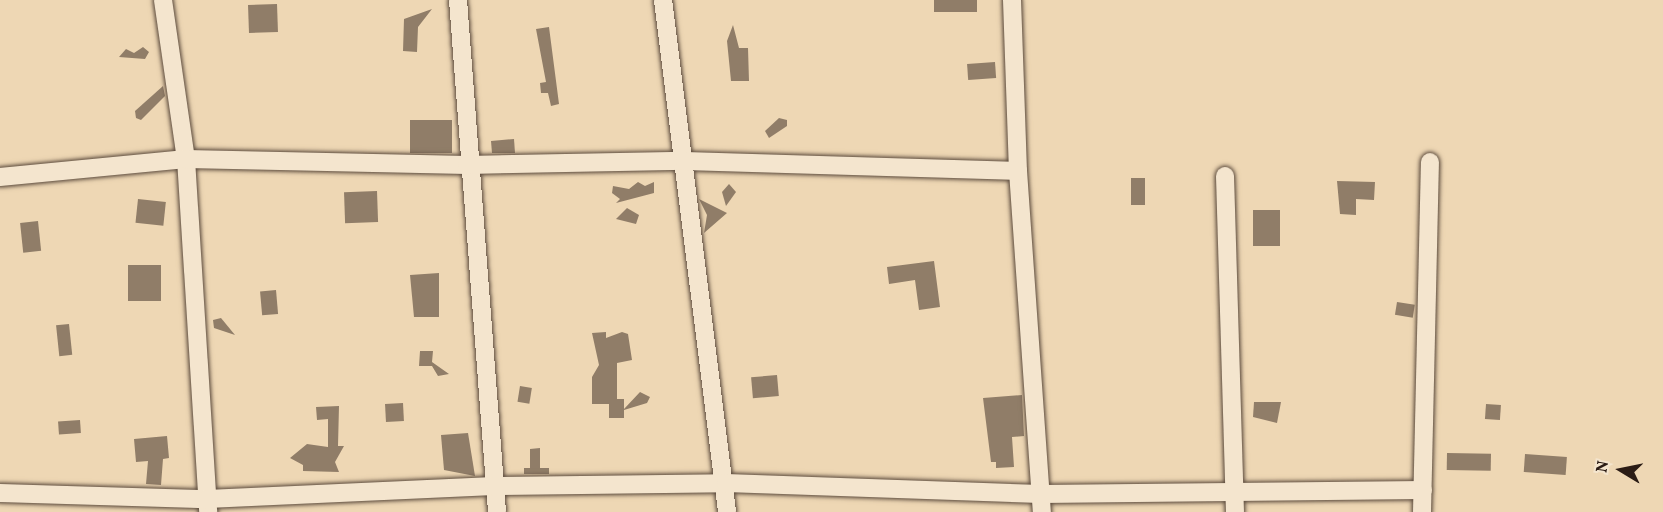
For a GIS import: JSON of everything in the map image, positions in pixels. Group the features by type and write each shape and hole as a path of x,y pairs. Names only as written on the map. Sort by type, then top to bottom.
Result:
{"street":[{"path":"164,0 186,159 208,505"},
{"path":"458,0 467,165 497,512"},
{"path":"663,0 728,512"},
{"path":"1012,0 1018,171 1042,503"},
{"path":"0,177 186,159 467,165 685,161 1018,171"},
{"path":"1422,512 1430,162"},
{"path":"1225,176 1235,512"},
{"path":"0,493 208,505 494,486 726,483 1042,503 1236,489 1423,490"}],"building":[{"path":"934,0 977,0 977,12 934,12"},
{"path":"277,4 278,32 249,33 248,5"},
{"path":"432,9 418,27 417,52 403,51 404,19"},
{"path":"733,25 739,48 748,48 749,81 731,81 727,41"},
{"path":"549,27 559,104 551,106 548,93 541,93 540,83 546,82 536,29"},
{"path":"143,47 149,52 145,59 119,57 126,49 134,53"},
{"path":"995,62 996,78 968,80 967,64"},
{"path":"163,86 165,96 141,120 136,118 135,111"},
{"path":"779,118 787,120 787,126 769,138 765,131"},
{"path":"410,120 452,120 452,153 410,153"},
{"path":"514,139 515,153 492,153 491,141"},
{"path":"1131,178 1145,178 1145,205 1131,205"},
{"path":"1337,181 1375,182 1374,200 1356,199 1356,215 1340,214"},
{"path":"638,182 645,186 654,182 654,193 616,203 620,199 612,193 613,186 629,189"},
{"path":"729,184 736,192 726,206 722,192"},
{"path":"377,191 378,222 345,223 344,192"},
{"path":"138,199 166,202 163,226 135,223"},
{"path":"699,199 727,213 704,233 707,215"},
{"path":"627,208 639,215 636,224 616,219"},
{"path":"1253,210 1280,210 1280,246 1253,246"},
{"path":"38,221 41,251 23,253 20,223"},
{"path":"934,261 940,307 919,310 915,280 889,284 887,267"},
{"path":"128,265 161,265 161,301 128,301"},
{"path":"439,273 439,317 414,317 410,275"},
{"path":"276,290 278,314 262,315 260,291"},
{"path":"1397,302 1415,305 1413,318 1395,315"},
{"path":"221,318 235,335 214,328 213,320"},
{"path":"69,324 72,355 59,356 56,325"},
{"path":"606,332 606,338 622,332 628,334 632,360 617,363 617,399 624,399 624,409 640,392 650,397 647,403 624,410 624,418 609,418 609,404 592,404 592,377 599,365 592,333"},
{"path":"420,351 433,351 432,362 449,374 438,376 432,366 419,366"},
{"path":"777,375 779,396 753,398 751,377"},
{"path":"520,386 532,388 529,404 517,402"},
{"path":"1022,395 1024,436 1012,437 1014,467 996,468 996,462 991,462 983,398"},
{"path":"1254,402 1281,402 1277,423 1253,417"},
{"path":"403,403 404,421 386,422 385,404"},
{"path":"1486,404 1501,405 1500,420 1485,419"},
{"path":"339,406 338,446 344,446 335,462 339,472 303,471 303,465 290,458 307,444 328,447 328,419 317,420 316,407"},
{"path":"80,420 81,433 59,435 58,422"},
{"path":"468,433 475,476 444,470 441,435"},
{"path":"167,436 169,458 163,459 161,485 146,484 148,461 136,462 134,439"},
{"path":"540,448 540,468 549,468 549,474 524,474 524,468 530,468 530,449"},
{"path":"1447,453 1491,454 1491,471 1447,470"},
{"path":"1525,454 1567,457 1566,475 1524,472"}]}
